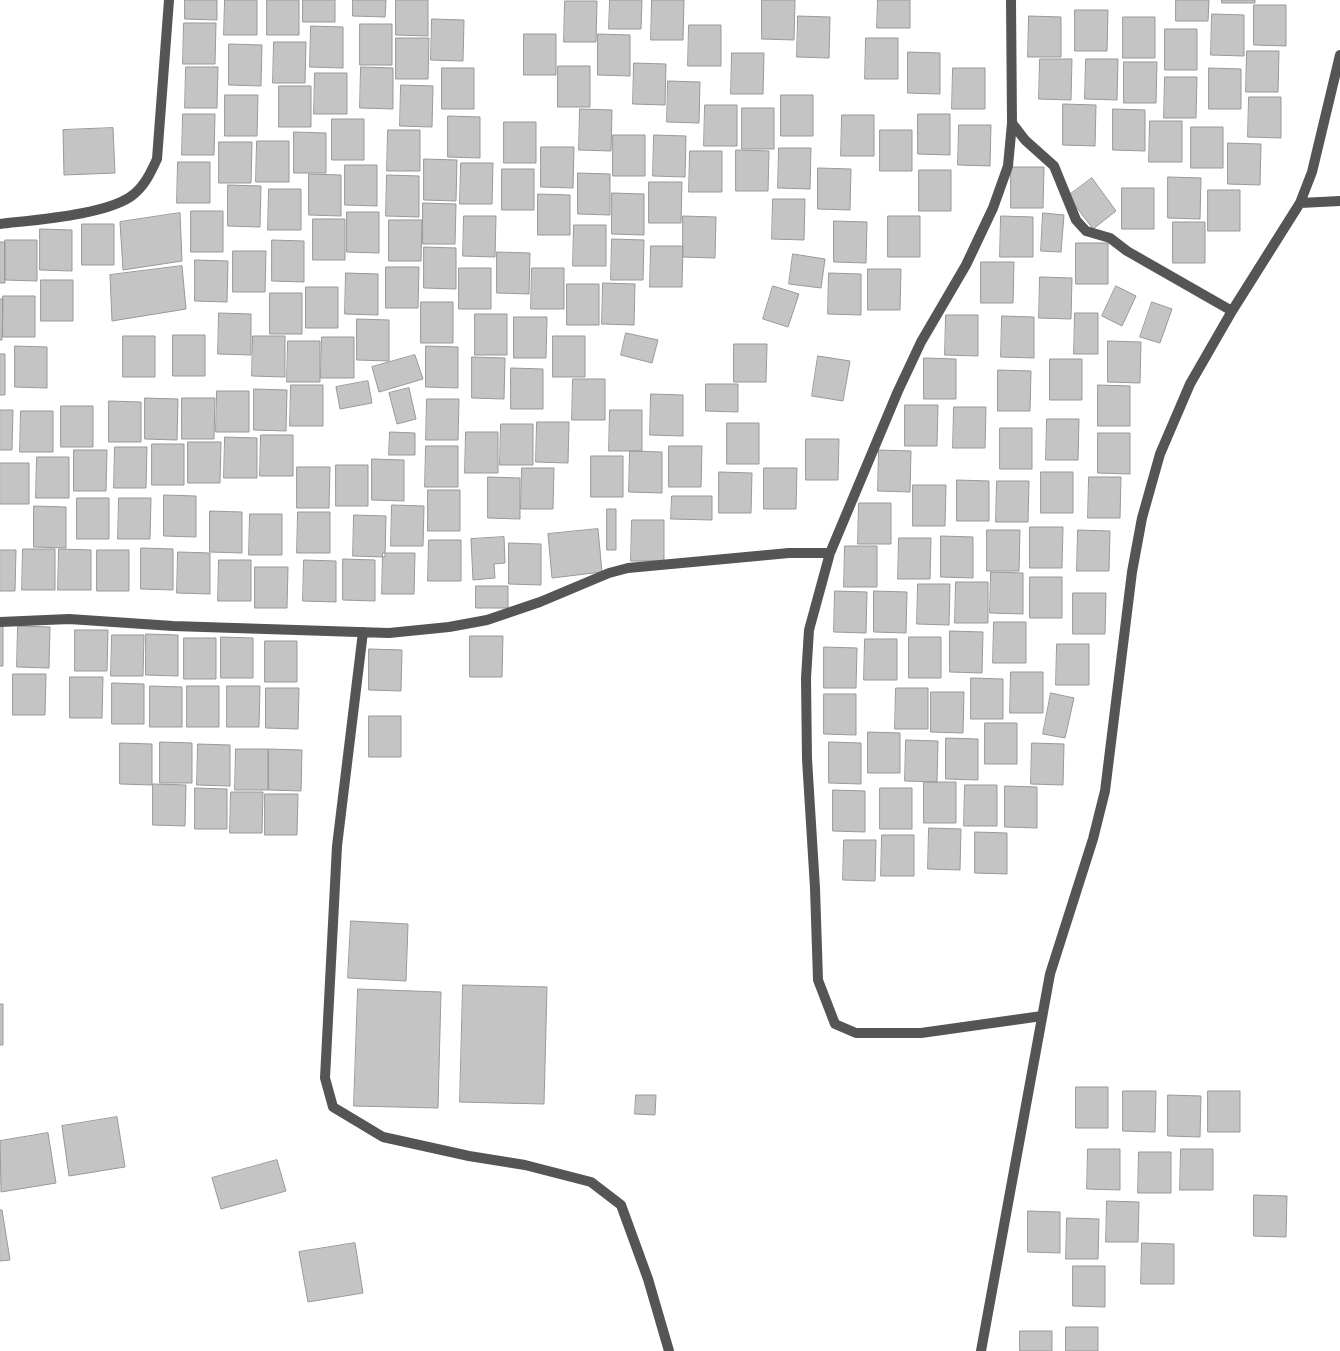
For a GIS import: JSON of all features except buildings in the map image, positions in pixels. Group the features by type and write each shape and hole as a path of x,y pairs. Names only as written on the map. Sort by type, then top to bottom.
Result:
{"street":[{"path":"0,224 78,215 111,205 133,195 148,177 157,159 169,0"},
{"path":"1011,0 1012,123 1008,166 993,208 966,265 921,342 830,553 809,630 806,678 807,769 816,888 818,980 824,1000 835,1024 856,1033 921,1034 1042,1016"},
{"path":"982,1351 1050,974 1093,839 1105,792 1132,572 1142,518 1160,454 1190,384 1232,311 1300,203 1312,172 1340,55"},
{"path":"1012,123 1025,140 1054,166 1076,220 1086,230 1110,238 1127,251 1232,311"},
{"path":"1300,203 1340,201"},
{"path":"0,622 69,619 172,626 389,633 440,628 487,620 540,602 610,572 628,568 789,553 830,553"},
{"path":"363,632 337,846 325,1078 333,1107 383,1137 469,1156 525,1165 591,1182 621,1205 648,1279 669,1351"}]}
